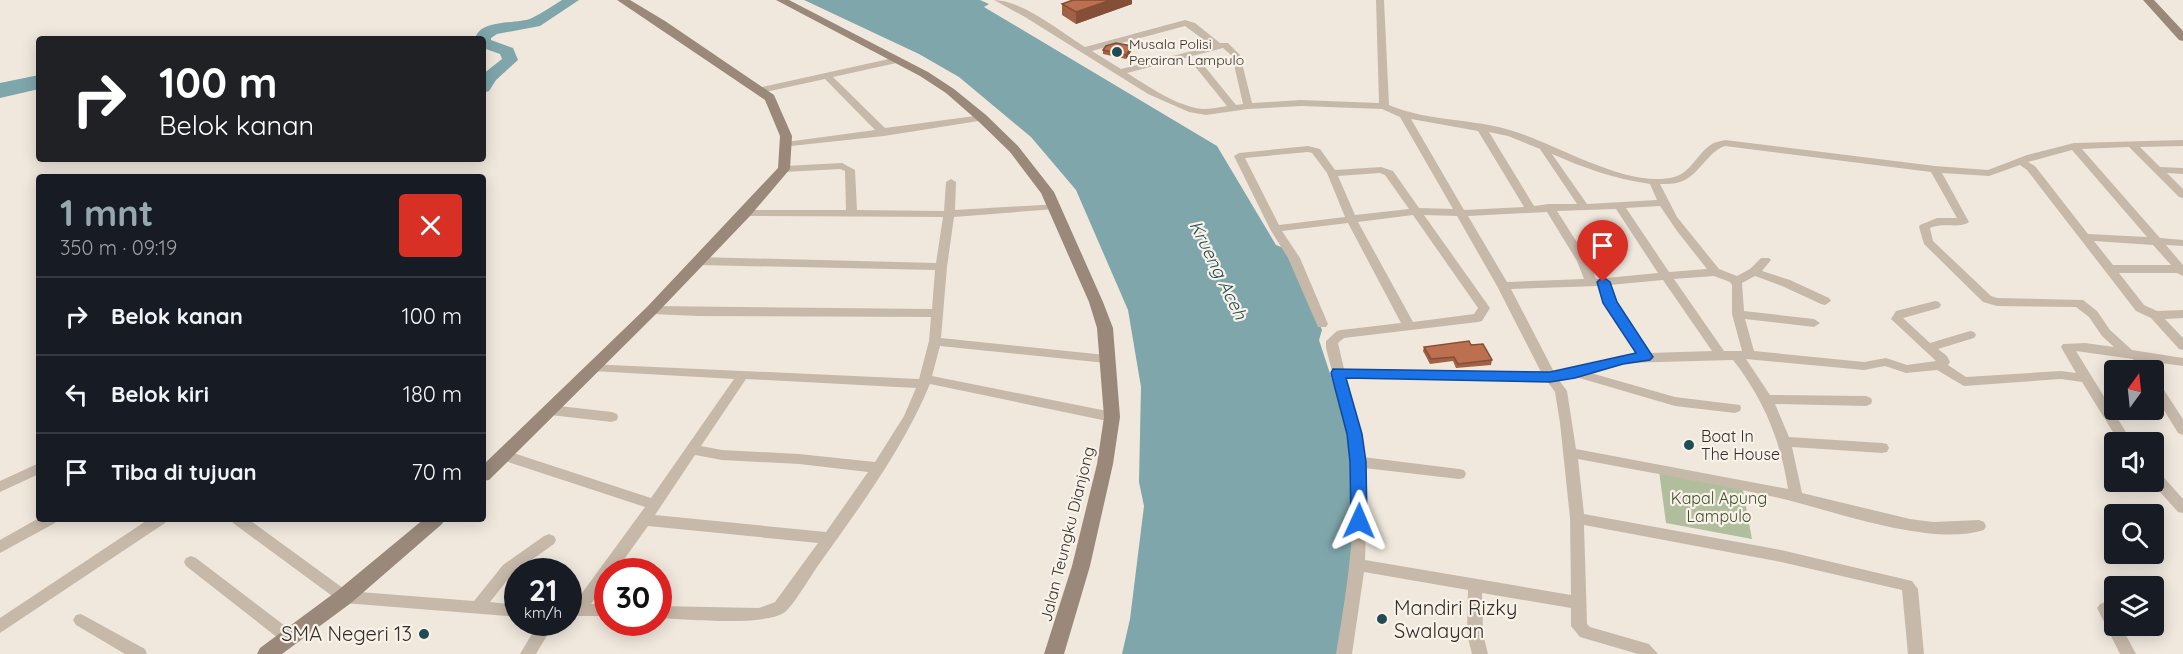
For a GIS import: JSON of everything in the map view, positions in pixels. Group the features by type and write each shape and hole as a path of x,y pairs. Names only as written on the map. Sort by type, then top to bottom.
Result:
{"street":[{"path":"486,472 652,310 746,213 784,169 786,146 784,130 773,102 761,90 661,23 622,0"},
{"name":"Jalan Teungku Dianjong","path":"781,0 936,82 982,118 1025,161 1054,206 1096,302 1105,327 1112,417 1106,464 1081,566 1054,654"},
{"path":"998,0 1165,99 1192,111 1206,112 1294,103 1384,106 1404,115 1522,137 1589,166 1630,178 1654,181 1677,180 1686,175 1715,146 1725,143 1938,174 1989,173 2027,165 2074,146 2136,149 2183,143"},
{"path":"1380,0 1384,106"},
{"path":"2148,0 2182,35"},
{"path":"1085,50 1185,23 1192,25 1218,46"},
{"path":"1120,72 1225,45 1236,55 1248,106"},
{"path":"761,90 898,60"},
{"path":"1198,64 1233,108"},
{"path":"827,76 884,133"},
{"path":"1404,115 1503,286 1550,377 1561,391 1577,518 1579,626 1582,630 1644,649 1650,654"},
{"path":"786,146 982,118"},
{"path":"1480,128 1530,208"},
{"path":"2074,146 2182,270"},
{"path":"1544,148 1583,205"},
{"path":"1322,324 1294,258 1275,229 1239,156 1308,149 1316,151 1332,173 1352,220 1409,326"},
{"path":"2136,149 2183,195"},
{"path":"2027,165 2140,308 2156,315 2183,346"},
{"path":"784,169 842,166 850,170 852,214"},
{"path":"2157,170 2183,171"},
{"path":"1332,173 1386,171 1484,308 1478,318 1341,334 1332,341 1354,434 1360,500 1358,565 1344,654"},
{"path":"1938,174 1964,222 1931,222 1924,227 1924,235 1928,242 1987,299 2079,303 2093,314 2106,333 2137,360"},
{"path":"1654,181 1663,203 1715,272"},
{"path":"672,612 752,615 780,607 878,468 910,417 924,382 935,341 951,182"},
{"path":"1275,229 1415,211 1460,213 1583,205 1663,203"},
{"path":"1618,204 1721,356"},
{"path":"746,213 949,214 1054,206"},
{"path":"1549,207 1646,357"},
{"path":"2085,237 2183,243"},
{"path":"1736,281 1754,272 1765,260"},
{"path":"698,261 941,267"},
{"path":"2109,269 2182,270"},
{"path":"1503,286 1715,272 1736,281 1743,356 1766,399 1783,442 1793,469 1796,496"},
{"path":"1754,272 1826,301"},
{"path":"1338,373 1550,377 1575,373 1623,359 1721,356 1864,366 1886,363 1906,369 1944,362 1943,358 1928,348 1897,319 1900,314 1935,305"},
{"path":"652,310 937,313"},
{"path":"1738,314 1814,323"},
{"path":"2156,315 2183,314"},
{"path":"1928,348 1970,335"},
{"path":"935,341 1106,359"},
{"path":"2119,432 2067,347 2085,347 2183,362"},
{"path":"1939,364 1964,382 2061,375 2085,378"},
{"path":"593,367 742,376 924,382 1112,417"},
{"path":"1575,373 1663,400 1707,408 1735,408"},
{"path":"582,600 644,520 742,376"},
{"path":"1766,399 1866,401"},
{"path":"2164,400 2183,430"},
{"path":"550,410 612,417"},
{"path":"1783,442 1882,448"},
{"path":"693,450 722,455 799,459 878,468"},
{"path":"1570,453 1796,496 1878,518 1921,526 1961,529 1979,526"},
{"path":"504,455 653,504"},
{"path":"1358,462 1416,467 1459,474"},
{"path":"0,487 36,469"},
{"path":"2164,487 2183,508"},
{"path":"1577,518 1781,556 1907,585 1911,589 1916,654"},
{"path":"644,520 828,538"},
{"path":"0,547 45,522"},
{"path":"0,626 156,522"},
{"path":"242,522 344,597 504,610"},
{"path":"267,654 344,597 432,522"},
{"path":"477,608 508,569 549,540"},
{"path":"191,562 288,637"},
{"path":"1358,565 1579,603"},
{"path":"1475,584 1475,634 1480,654"},
{"path":"81,620 139,654"},
{"path":"528,654 539,636"},
{"path":"2119,636 2128,654"}],"green space":[{"name":"Kapal Apung Lampulo","path":"1659,471 1742,485 1752,539 1666,523"}],"water":[{"name":"Krueng Aceh","path":"804,0 980,0 989,4 984,7 1217,146 1276,245 1286,249 1322,330 1319,340 1354,447 1354,558 1343,654 1122,654 1130,619 1144,506 1139,482 1141,387 1128,310 1076,190 1031,137 959,77 919,54"},
{"path":"36,76 36,90 0,98 0,83"}],"building":[{"path":"1073,0 1111,0 1076,12 1062,4"},
{"path":"1116,43 1132,46 1126,55 1103,50 1106,46"},
{"path":"1469,341 1471,345 1483,344 1492,360 1458,364 1454,357 1431,359 1424,347"}],"waterway":[{"path":"483,36 493,30 535,23 572,0"},
{"path":"486,44 507,51 510,60 489,77 486,82"}],"place":[{"name":"Musala Polisi Perairan Lampulo","path":"1117,52"},
{"name":"Boat In The House","path":"1689,445"},
{"name":"Mandiri Rizky Swalayan","path":"1382,619"},
{"name":"SMA Negeri 13","path":"424,634"}],"route":[{"path":"1359,521 1358,462 1354,434 1338,373 1550,377 1575,373 1623,359 1646,357 1610,303 1603,282"}]}
